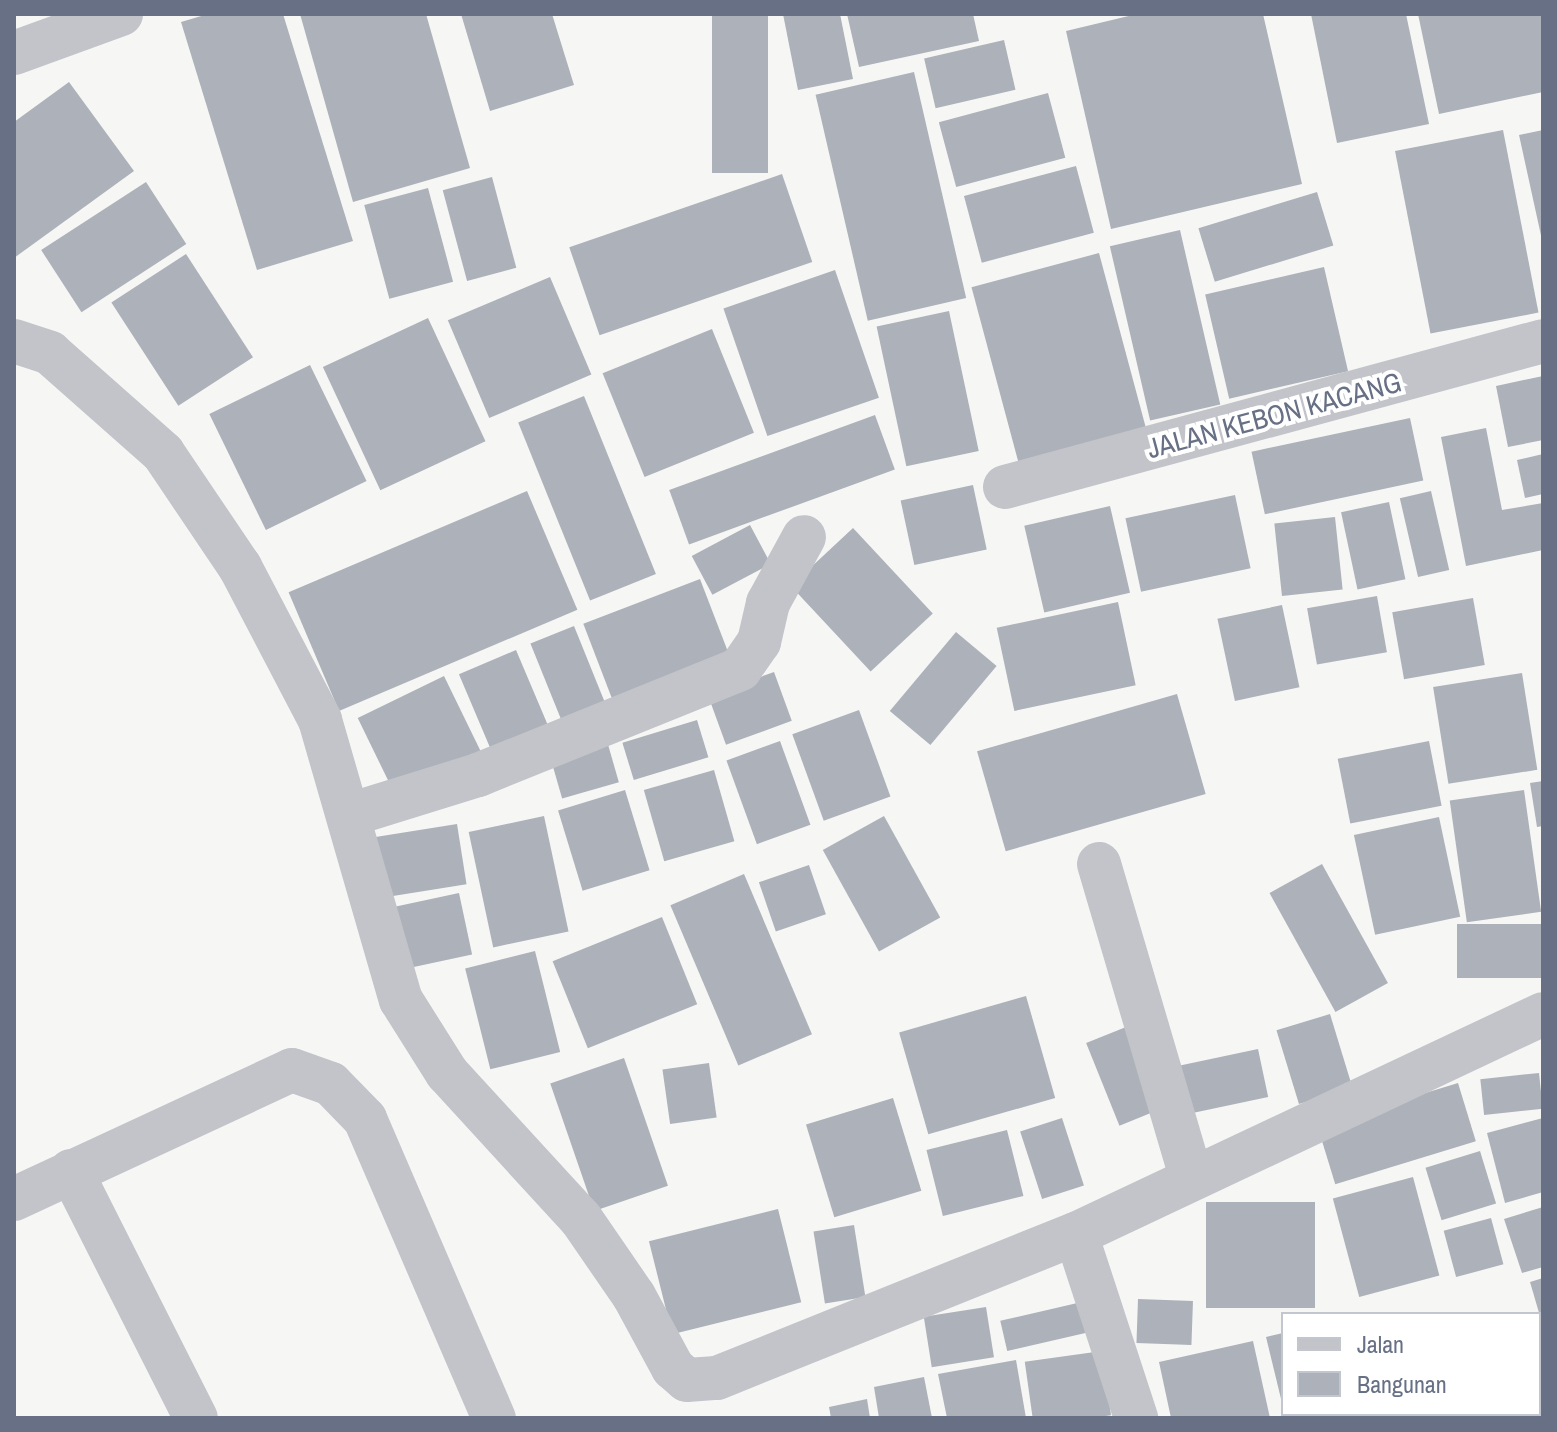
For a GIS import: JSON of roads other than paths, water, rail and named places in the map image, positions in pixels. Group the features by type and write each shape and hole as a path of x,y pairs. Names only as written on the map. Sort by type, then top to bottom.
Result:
{"street":[{"path":"14,53 121,14"},
{"name":"JALAN KEBON KACANG","path":"1005,487 1543,341"},
{"path":"19,364 50,353 163,453 240,567 320,720 349,815 370,904 401,1000 447,1073 581,1219 634,1296 673,1368 687,1380 717,1378 1076,1234 1191,1176 1543,1014"},
{"path":"349,815 478,775 740,669 759,642 768,603 804,537"},
{"path":"1099,864 1191,1176"},
{"path":"14,1199 292,1070 331,1084 365,1119 494,1418"},
{"path":"71,1171 196,1418"},
{"path":"1076,1234 1136,1418"}]}
